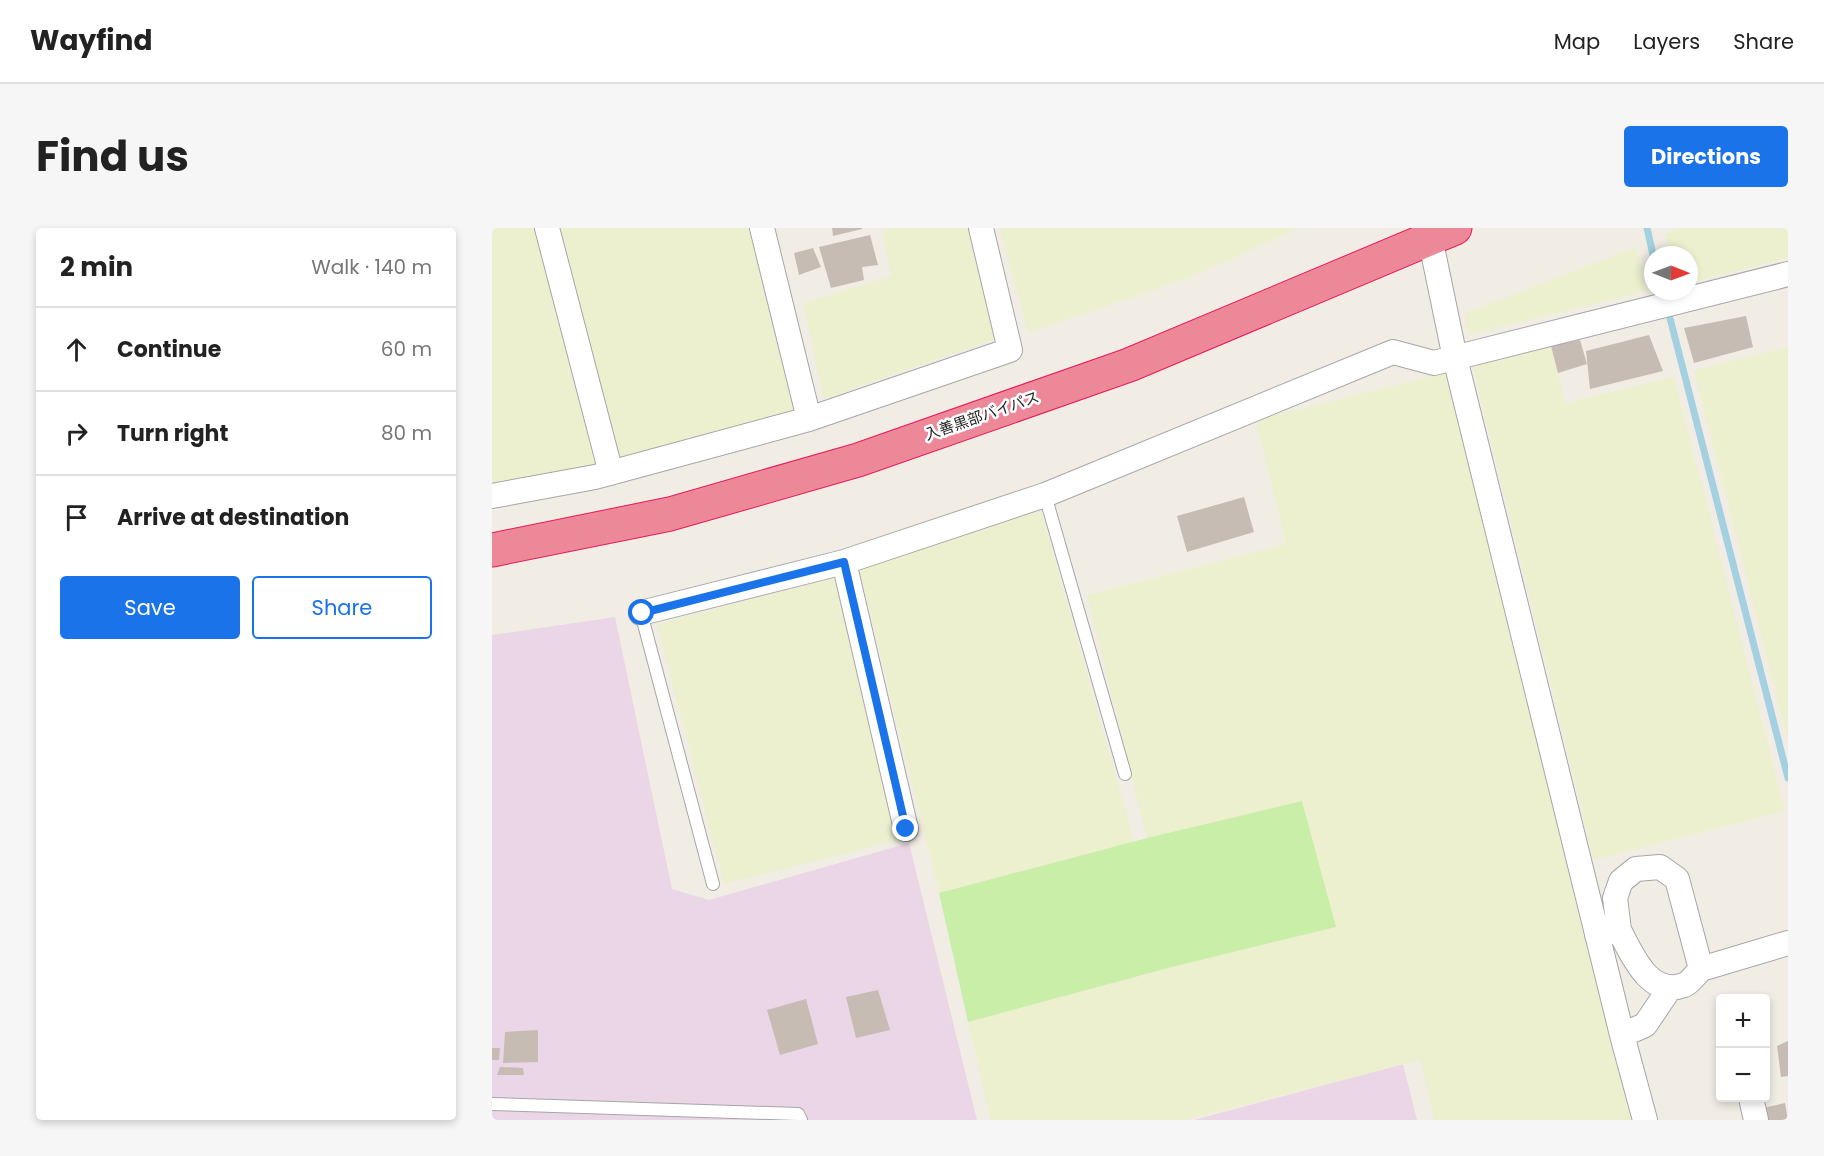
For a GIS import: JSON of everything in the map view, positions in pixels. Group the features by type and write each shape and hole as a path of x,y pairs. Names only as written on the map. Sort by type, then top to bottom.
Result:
{"highway":[{"name":"入善黒部バイパス","path":"492,550 670,514 858,460 1129,364 1438,231"}],"street":[{"path":"547,228 611,473"},
{"path":"762,228 809,419"},
{"path":"492,496 611,473 809,419 1010,350 981,228"},
{"path":"1438,231 1455,358 1608,932 1622,1035 1645,1120"},
{"path":"642,613 844,562 1045,495 1393,352 1434,363 1788,274"},
{"path":"844,562 906,829"},
{"path":"1608,932 1615,898 1622,881 1636,868 1660,867 1677,879 1701,969"},
{"path":"1608,932 1632,956 1651,981 1670,988 1686,985 1701,969 1788,943"},
{"path":"1622,1035 1646,1025 1670,988"},
{"path":"1752,1102 1756,1120"}],"lane":[{"path":"1045,495 1125,774"},
{"path":"642,613 713,884"},
{"path":"492,1104 798,1114 801,1120"}],"shaded area":[{"path":"615,617 672,889 709,900 909,843 977,1120 492,1120 492,635"},
{"path":"1403,1064 1417,1120 1194,1120"}],"green space":[{"path":"492,228 539,228 600,463 492,485"},
{"path":"560,228 749,228 794,412 616,458"},
{"path":"893,228 971,228 997,338 824,399 803,303 892,276 882,231"},
{"path":"1000,228 1300,228 1189,278 1028,333"},
{"path":"1680,228 1788,228 1788,258 1698,281 1698,246 1668,246 1665,234"},
{"path":"1636,247 1644,279 1644,292 1468,335 1465,313"},
{"path":"1551,346 1565,403 1674,377 1785,811 1594,860 1473,367"},
{"path":"1788,347 1788,741 1694,370"},
{"path":"1447,372 1633,1120 1435,1120 1420,1060 1186,1120 991,1120 968,1022 1172,967 1335,927 1302,801 1147,838 1087,595 1286,544 1256,420"},
{"path":"1041,510 1134,842 939,893 859,568"},
{"path":"837,577 899,840 724,884 657,624"},
{"path":"1302,801 1336,927 1172,967 968,1022 939,893 1147,838"}],"building":[{"path":"832,228 862,228 862,229 833,236"},
{"path":"870,235 878,265 862,267 864,280 831,288 819,247"},
{"path":"813,248 821,267 799,275 794,253"},
{"path":"1746,316 1753,347 1694,363 1684,328"},
{"path":"1649,335 1663,371 1590,389 1586,351"},
{"path":"1580,340 1587,364 1558,373 1551,346"},
{"path":"1244,497 1254,532 1187,552 1177,516"},
{"path":"878,990 890,1030 856,1038 846,997"},
{"path":"806,999 818,1044 780,1055 767,1010"},
{"path":"538,1030 538,1062 503,1063 505,1032"},
{"path":"1788,1041 1788,1076 1781,1077 1777,1046"},
{"path":"492,1048 500,1048 499,1060 492,1060"},
{"path":"500,1067 523,1068 524,1075 497,1075"},
{"path":"1785,1103 1788,1120 1766,1120 1763,1108"}],"waterway":[{"path":"1647,228 1651,246"},
{"path":"1665,300 1788,778"}],"route":[{"path":"642,613 844,562 906,829"}]}
